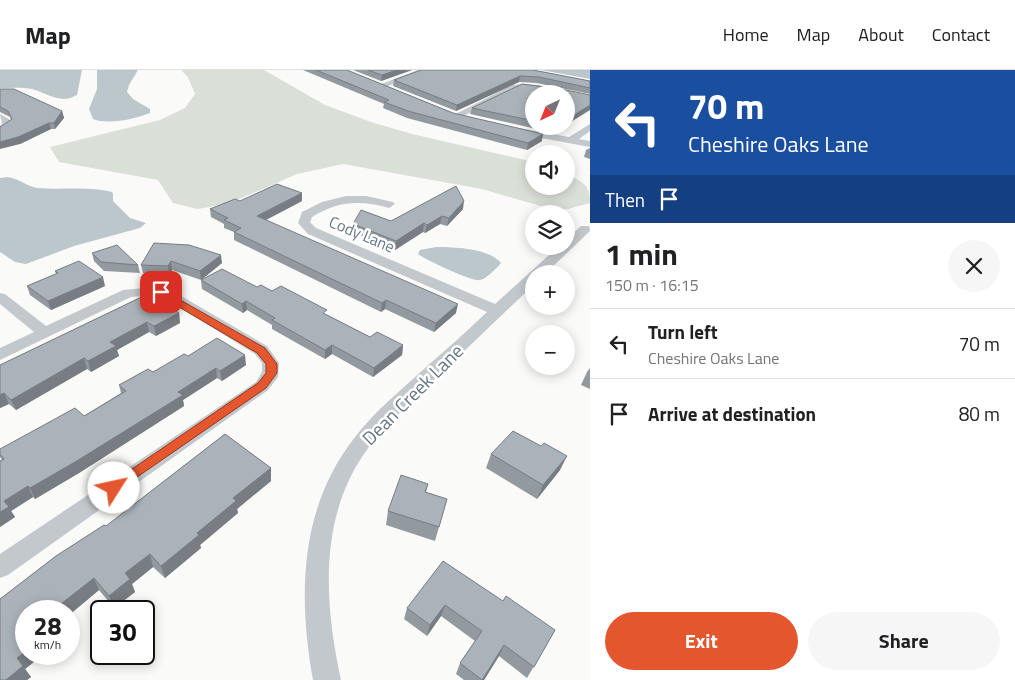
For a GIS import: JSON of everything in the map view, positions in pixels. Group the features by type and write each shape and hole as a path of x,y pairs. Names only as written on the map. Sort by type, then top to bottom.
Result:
{"street":[{"path":"396,92 376,84 426,70"},
{"path":"456,116 517,87 525,86"},
{"path":"445,112 472,120"},
{"path":"0,117 7,124 0,131"},
{"path":"571,140 590,127"},
{"path":"514,130 590,144"},
{"name":"Cody Lane","path":"389,204 363,198 340,199 309,214 305,217 304,223 312,232 498,311"},
{"path":"547,265 585,229"},
{"name":"Dean Creek Lane","path":"327,680 317,631 315,584 324,520 338,482 360,444 387,414 525,286"},
{"path":"0,355 128,293 155,291 171,296 261,350 272,364 272,373 262,386 0,567"},
{"path":"0,297 45,333"}],"shaded area":[{"path":"0,70 82,70 77,95 71,98 60,99 32,89 0,88"},
{"path":"97,70 138,70 127,92 133,99 150,109 150,113 122,120 99,121 93,119 89,109 97,89"},
{"path":"181,70 264,70 325,105 371,122 412,134 525,160 525,195 575,195 575,178 587,187 590,203 575,207 575,205 537,205 482,189 343,164 297,174 228,204 197,209 173,203 158,180 59,162 50,147 160,120 185,108 195,94 188,77"},
{"path":"541,70 590,70 590,79"},
{"path":"8,177 37,188 94,189 112,192 113,201 130,218 146,223 140,228 74,246 26,264 15,262 0,252 0,178"},
{"path":"436,247 480,251 501,263 485,278 475,280 449,270 418,254 420,250"}],"building":[{"path":"316,70 347,70 453,113 525,130 525,135 541,135 528,143 408,111 384,102 389,100"},
{"path":"368,70 397,70 382,75"},
{"path":"421,70 533,70 590,81 590,88 539,77 520,76 457,105 394,80"},
{"path":"522,84 529,85 525,85 525,119 472,108"},
{"path":"0,89 14,89 62,111 54,123 49,123 18,137 0,142 0,127 12,119 8,111 0,107"},
{"path":"575,92 590,95 590,105 575,114"},
{"path":"277,184 302,193 257,216 458,304 436,323 386,300 382,303 234,232 241,228 224,220 228,218 210,209 235,199 240,201"},
{"path":"456,186 464,201 449,218 442,216 427,225 424,223 396,241 353,224 361,210 391,221"},
{"path":"154,243 189,245 221,255 200,271 171,261 168,266 141,265"},
{"path":"117,245 138,265 101,262 92,253"},
{"path":"79,261 103,277 48,301 27,286 58,273 55,271"},
{"path":"222,269 257,287 261,285 272,291 281,286 327,310 323,313 370,337 377,332 403,345 374,368 332,345 325,350 272,320 275,318 246,301 242,304 201,280"},
{"path":"154,291 145,308 159,301 179,313 154,326 147,322 110,342 116,346 88,361 84,358 11,400 4,393 0,395 0,365"},
{"path":"217,338 245,355 220,371 216,368 178,392 183,395 75,462 30,488 28,486 4,501 9,507 0,512 0,461 4,459 0,454 0,449 75,408 84,416 126,391 119,385 148,369 153,372 184,354 188,356"},
{"path":"513,431 541,446 544,443 567,456 543,485 491,454"},
{"path":"225,434 271,468 233,498 236,501 161,566 150,554 125,573 130,579 109,596 94,578 66,600 15,600 15,665 23,666 6,680 0,680 0,599 56,556 104,525 106,526"},
{"path":"401,475 428,484 425,492 447,499 439,527 388,511"},
{"path":"443,561 503,601 506,596 555,630 534,667 504,645 482,680 460,663 482,631 445,605 430,625 407,608"}],"route":[{"path":"114,488 262,386 272,373 272,364 261,350 171,296 161,292"}]}
